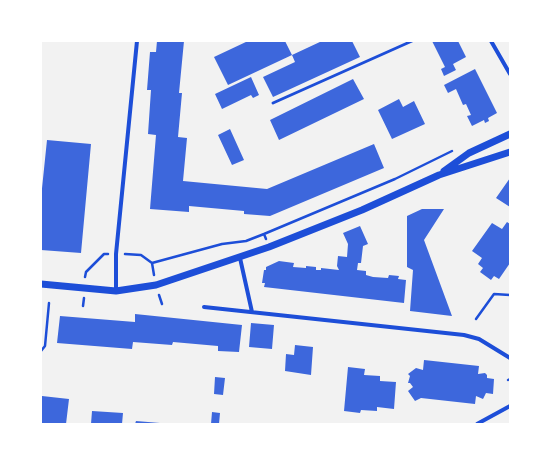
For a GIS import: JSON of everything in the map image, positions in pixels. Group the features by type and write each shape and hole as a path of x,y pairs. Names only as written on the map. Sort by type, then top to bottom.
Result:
{"street":[{"path":"116,290 116,254 138,41"},
{"path":"491,41 510,74"},
{"path":"439,175 469,153 510,134"},
{"path":"41,284 116,290 156,285 240,258 362,210 439,175 510,152"},
{"path":"240,258 252,312"},
{"path":"204,307 464,335 480,339 510,358"},
{"path":"477,424 510,406"}],"lane":[{"path":"273,103 412,41"}],"path":[{"path":"152,263 222,244 246,241 395,179 454,149"},
{"path":"264,234 268,247"},
{"path":"476,319 494,294 510,295"},
{"path":"41,351 45,346 49,303"}],"building":[{"path":"157,41 184,41 179,93 182,93 178,137 187,138 183,181 267,189 374,144 384,168 270,216 244,214 244,211 189,206 189,212 150,209 156,135 148,134 151,90 147,90 150,52 156,52"},
{"path":"248,41 285,41 292,55 228,85 214,57"},
{"path":"322,41 352,41 360,57 273,97 263,77 295,62 292,55"},
{"path":"432,41 458,41 466,57 453,64 456,70 444,76 441,69 445,67"},
{"path":"475,69 497,113 488,118 489,121 485,123 484,120 472,126 467,116 471,115 466,104 463,105 456,89 448,93 444,85"},
{"path":"251,77 259,95 253,98 251,95 222,109 215,94"},
{"path":"353,79 364,99 279,140 270,120"},
{"path":"399,99 403,107 414,101 425,124 392,139 378,110"},
{"path":"230,129 244,160 232,165 218,135"},
{"path":"47,140 91,144 81,253 41,250 41,198"},
{"path":"510,178 510,207 496,198"},
{"path":"422,209 444,209 424,240 452,316 410,311 413,270 407,267 407,216"},
{"path":"507,222 510,224 510,263 499,279 494,276 491,280 480,272 483,268 478,264 482,258 472,251 492,223 502,229"},
{"path":"360,226 368,244 363,246 361,263 358,263 357,270 366,271 366,275 373,277 388,278 389,275 399,276 398,279 406,280 404,303 264,287 265,283 262,283 264,270 266,270 266,267 279,261 294,263 293,267 306,268 306,266 316,267 316,270 321,270 321,268 339,270 337,266 338,256 347,257 348,244 343,233"},
{"path":"135,314 242,325 239,352 218,351 218,346 173,342 172,345 133,342 132,349 57,343 60,316 135,322"},
{"path":"251,323 274,325 272,349 249,347"},
{"path":"295,345 313,347 311,375 285,371 286,354 294,355"},
{"path":"424,360 479,366 478,374 485,373 487,378 494,379 493,394 486,393 483,399 476,396 475,404 421,398 415,401 408,391 413,387 410,383 408,383 410,376 408,374 416,368 423,370"},
{"path":"348,367 365,369 364,375 380,376 380,381 396,382 394,409 377,407 377,411 361,410 360,413 344,411"},
{"path":"215,377 225,378 223,395 214,394"},
{"path":"42,396 69,399 66,424 41,424"},
{"path":"92,411 123,413 122,424 91,424"},
{"path":"212,412 220,413 219,424 211,424"},
{"path":"136,421 160,423 160,424 135,424"}]}
